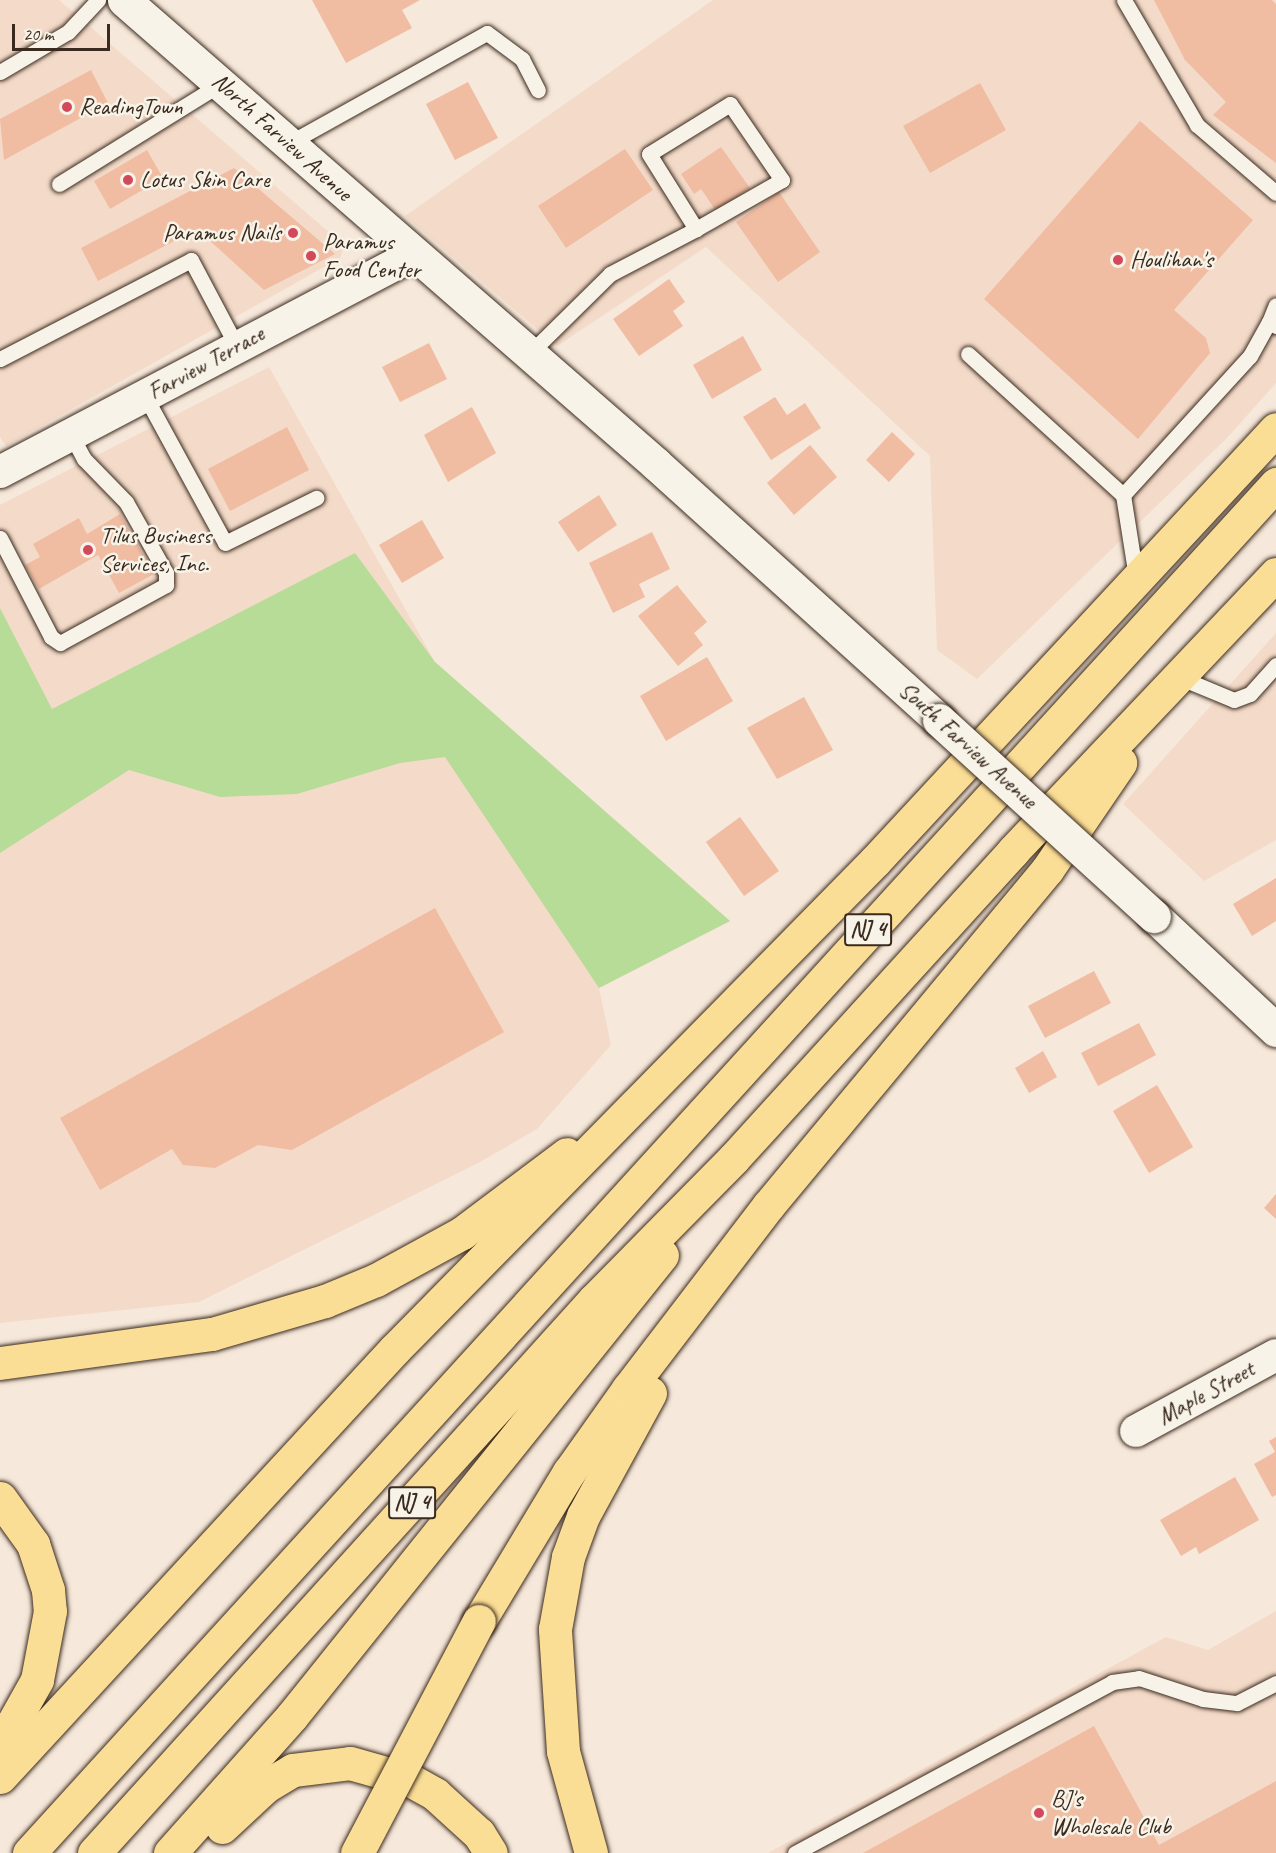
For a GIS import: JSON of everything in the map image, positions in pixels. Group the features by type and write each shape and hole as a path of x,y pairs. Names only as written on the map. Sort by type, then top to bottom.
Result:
{"highway":[{"path":"0,1777 395,1349 875,861 1136,577 1276,429"},
{"name":"NJ 4","path":"29,1853 1276,484"},
{"name":"NJ 4","path":"94,1853 594,1300 734,1158 1013,851 1174,686 1276,574"},
{"path":"357,1853 479,1621 569,1473 768,1206 1047,870 1174,686"},
{"path":"0,1364 213,1334 272,1318 366,1285 462,1233 637,1104"},
{"path":"170,1853 292,1716 608,1328 734,1158"},
{"path":"591,1853 572,1791 557,1712 555,1629 568,1557 582,1516 622,1439 768,1206"},
{"path":"0,1498 33,1544 50,1611 37,1680 0,1746"},
{"path":"198,1853 266,1786 293,1770 350,1763 410,1780 435,1794 479,1834 490,1853"}],"street":[{"name":"North Farview Avenue","path":"124,0 291,142 413,255 656,464"},
{"name":"Farview Terrace","path":"0,472 236,345 413,255"},
{"name":"South Farview Avenue","path":"656,464 1154,916 1276,1030"},
{"name":"Maple Street","path":"1136,1431 1276,1355"}],"lane":[{"path":"0,72 68,32 98,0"},
{"path":"1124,0 1197,125 1276,193"},
{"path":"291,142 487,33 522,59 538,90"},
{"path":"59,184 222,83"},
{"path":"528,354 610,274 696,229 782,180 730,104 649,154 696,229"},
{"path":"0,359 191,260 236,345"},
{"path":"1123,495 1250,356 1272,324 1276,305"},
{"path":"968,354 1123,495 1136,577"},
{"path":"145,396 225,543 316,498"},
{"path":"0,538 51,637 60,643 166,585 166,573 126,502 84,459 71,435"},
{"path":"1174,686 1234,700 1250,694 1276,665"},
{"path":"795,1853 1112,1682 1139,1678 1203,1699 1237,1703 1276,1683"}],"shaded area":[{"path":"0,0 59,0 344,245 340,258 6,446 0,437"},
{"path":"713,0 1276,0 1276,383 1227,438 977,679 937,650 930,456 706,247 557,346 405,216"},
{"path":"269,367 435,662 730,921 599,988 611,1045 537,1129 480,1162 199,1302 0,1323 0,505"},
{"path":"1276,633 1276,840 1204,881 1123,804"},
{"path":"1276,1611 1276,1853 768,1853 1166,1637 1208,1650"}],"green space":[{"path":"355,553 435,662 730,921 599,988 445,757 400,763 297,794 220,797 129,770 0,853 0,608 52,709"}],"building":[{"path":"312,0 420,0 402,10 412,28 346,63"},
{"path":"1154,0 1272,0 1276,4 1276,163 1213,115 1226,102 1185,60"},
{"path":"91,70 108,103 4,160 0,119"},
{"path":"468,82 498,138 455,160 426,104"},
{"path":"980,83 1006,130 930,173 903,126"},
{"name":"Houlihan's","path":"1140,121 1253,220 1174,310 1206,338 1210,353 1138,439 984,299"},
{"path":"721,147 750,188 716,211 701,189 694,194 681,174"},
{"path":"625,149 653,190 566,248 538,206"},
{"name":"Lotus Skin Care","path":"147,150 163,178 110,209 94,181"},
{"path":"234,168 335,254 264,290 197,229 98,281 81,248"},
{"path":"779,192 820,252 778,282 736,222"},
{"path":"669,279 685,302 673,311 683,326 639,356 613,319"},
{"path":"743,336 762,370 712,399 693,365"},
{"path":"429,343 447,379 400,402 382,367"},
{"path":"775,397 787,415 805,403 821,428 771,460 743,417"},
{"path":"472,407 496,453 448,482 424,435"},
{"path":"287,427 309,470 230,511 208,469"},
{"path":"892,432 915,454 889,482 866,460"},
{"path":"810,445 837,477 794,515 767,483"},
{"path":"599,495 617,525 578,552 558,522"},
{"name":"Tilus Business Services, Inc.","path":"120,514 154,574 119,593 98,555 39,589 25,565 40,557 33,544 79,518 87,534"},
{"path":"422,520 444,558 402,583 379,545"},
{"path":"652,532 670,569 639,584 645,597 613,613 589,563"},
{"path":"677,585 707,622 694,633 703,645 678,666 638,616"},
{"path":"707,657 733,701 666,741 640,696"},
{"path":"804,697 833,750 777,779 747,728"},
{"path":"740,817 779,871 744,896 706,842"},
{"path":"1276,878 1276,921 1252,936 1233,904"},
{"path":"435,908 504,1032 292,1150 258,1145 215,1168 183,1165 172,1149 100,1190 60,1118"},
{"path":"1094,971 1111,1003 1045,1038 1028,1006"},
{"path":"1139,1023 1156,1055 1098,1086 1081,1053"},
{"path":"1043,1051 1057,1077 1029,1093 1015,1068"},
{"path":"1157,1085 1193,1147 1149,1173 1113,1111"},
{"path":"1276,1194 1276,1219 1264,1208"},
{"path":"1276,1437 1276,1495 1272,1497 1254,1464 1275,1452 1269,1441"},
{"path":"1235,1477 1259,1520 1199,1554 1196,1547 1181,1556 1160,1520"},
{"name":"BJ's Wholesale Club","path":"1094,1726 1159,1845 1276,1781 1276,1853 863,1853"}],"place":[{"name":"ReadingTown","path":"67,107"},
{"name":"Lotus Skin Care","path":"128,180"},
{"name":"Paramus Nails","path":"293,233"},
{"name":"Paramus Food Center","path":"311,256"},
{"name":"Houlihan's","path":"1118,260"},
{"name":"Tilus Business Services, Inc.","path":"88,550"},
{"name":"BJ's Wholesale Club","path":"1039,1813"}]}
